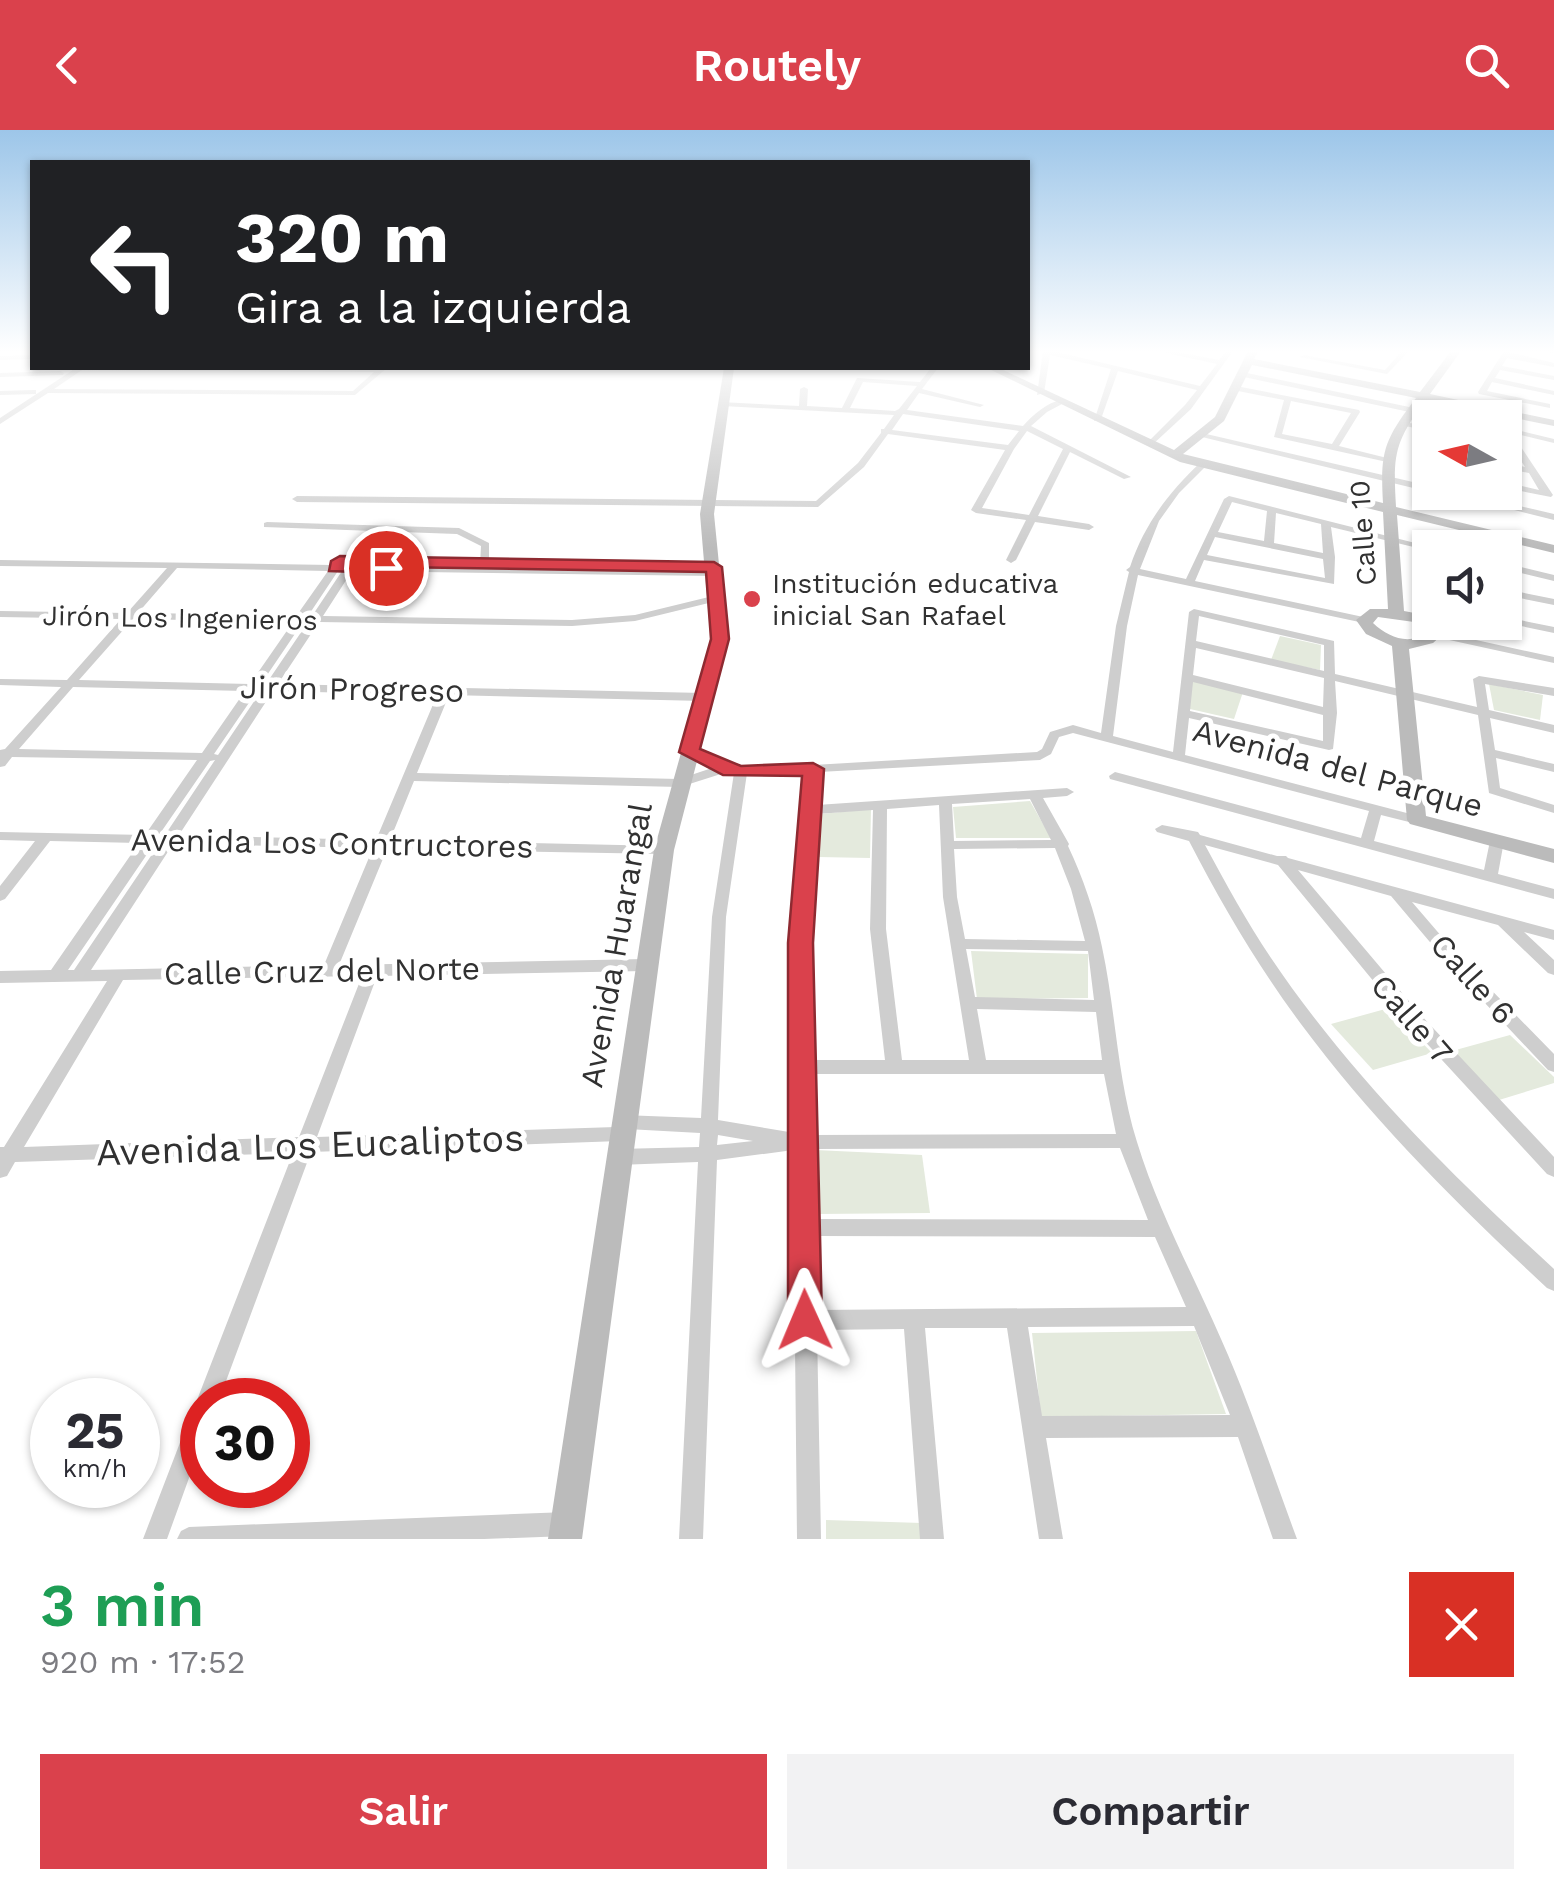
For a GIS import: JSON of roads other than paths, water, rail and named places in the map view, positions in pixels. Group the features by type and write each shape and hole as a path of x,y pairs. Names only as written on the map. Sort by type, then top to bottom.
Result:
{"street":[{"name":"Avenida Huarangal","path":"566,1531 664,850 720,639 708,504 721,417"},
{"path":"297,500 818,504 861,465 894,417"},
{"path":"936,417 1026,428 1127,477"},
{"path":"1036,417 1009,448 976,510 1089,528"},
{"path":"1092,417 1202,465 1554,547"},
{"path":"1151,444 1176,417"},
{"path":"1176,454 1204,435 1221,417"},
{"path":"1282,417 1276,434 1387,459"},
{"path":"1334,448 1353,417"},
{"name":"Calle 10","path":"1396,612 1392,512 1385,478 1387,459 1408,417"},
{"path":"1524,417 1554,424"},
{"path":"1403,423 1412,425"},
{"path":"884,431 1009,448"},
{"path":"1522,433 1554,440"},
{"path":"1204,435 1412,485"},
{"path":"1011,560 1036,518 1068,448"},
{"path":"1176,454 1392,512"},
{"path":"1522,456 1550,495"},
{"path":"1107,737 1130,570 1176,486 1202,465"},
{"path":"1522,469 1531,471"},
{"path":"1522,489 1550,495"},
{"path":"1189,582 1229,499 1412,544"},
{"path":"1522,509 1554,516"},
{"path":"1269,545 1272,510"},
{"path":"1202,557 1326,583 1332,581 1326,523"},
{"path":"267,525 459,531 486,546 484,564"},
{"path":"1212,534 1330,556"},
{"path":"2,561 484,564 714,570"},
{"path":"2,561 714,570"},
{"path":"78,977 270,688 307,621 345,564"},
{"path":"3,756 74,683 175,565"},
{"path":"1130,570 1364,620 1377,636 1400,643 1420,644 1426,640"},
{"path":"1522,570 1554,578"},
{"path":"1522,595 1554,602"},
{"name":"Jirón Los Ingenieros","path":"0,614 602,622 717,598"},
{"path":"1364,620 1375,612 1412,616"},
{"path":"1179,756 1193,614 1331,644 1330,745 1318,746 1184,713"},
{"path":"55,977 253,687 307,621"},
{"path":"1522,623 1554,630"},
{"path":"1462,640 1554,660"},
{"path":"1190,643 1554,729"},
{"path":"1400,643 1417,820"},
{"path":"1187,677 1331,713"},
{"path":"1554,692 1480,678 1497,794 1554,810"},
{"name":"Jirón Progreso","path":"0,682 704,697"},
{"path":"330,969 444,692"},
{"name":"Avenida del Parque","path":"813,769 1040,756 1048,751 1054,736 1072,729 1554,856"},
{"path":"689,752 723,769 741,772 813,769 800,943 809,1539"},
{"path":"1488,752 1554,768"},
{"path":"3,756 224,758"},
{"path":"412,776 680,783 723,769"},
{"path":"691,1539 719,918 741,772"},
{"name":"Avenida del Parque","path":"1115,776 1554,894"},
{"path":"808,810 1067,792"},
{"path":"1035,795 1062,844 1094,946 1104,1006 1108,1067 1127,1141 1244,1426 1284,1539"},
{"path":"945,801 958,944 978,1066"},
{"path":"880,805 878,929 894,1066"},
{"path":"1366,844 1376,809"},
{"path":"1162,829 1193,834 1554,935"},
{"path":"1193,834 1223,896 1265,965 1322,1043 1398,1130 1554,1282"},
{"name":"Avenida Los Contructores","path":"0,836 664,850"},
{"path":"0,896 46,837"},
{"path":"1490,877 1497,841"},
{"path":"949,845 1062,844"},
{"name":"Calle 7","path":"1281,859 1394,998 1554,1169"},
{"name":"Calle 6","path":"1394,890 1554,1065"},
{"path":"1503,920 1554,969"},
{"path":"958,944 1094,946"},
{"name":"Calle Cruz del Norte","path":"0,977 645,965"},
{"path":"216,1378 372,968"},
{"path":"3,1160 118,976"},
{"path":"968,1004 1104,1006"},
{"path":"800,1067 1108,1067"},
{"path":"620,1137 710,1126 802,1142"},
{"path":"620,1137 708,1154 802,1142 1127,1141"},
{"name":"Avenida Los Eucaliptos","path":"3,1160 305,1145 620,1137"},
{"path":"803,1227 1160,1229"},
{"path":"805,1320 1199,1316"},
{"path":"1016,1319 1051,1539"},
{"path":"914,1321 932,1539"},
{"path":"1033,1427 1244,1426"},
{"path":"155,1539 180,1473"},
{"path":"189,1539 566,1531"}],"place":[{"name":"Institución educativa inicial San Rafael","path":"752,599"}]}
